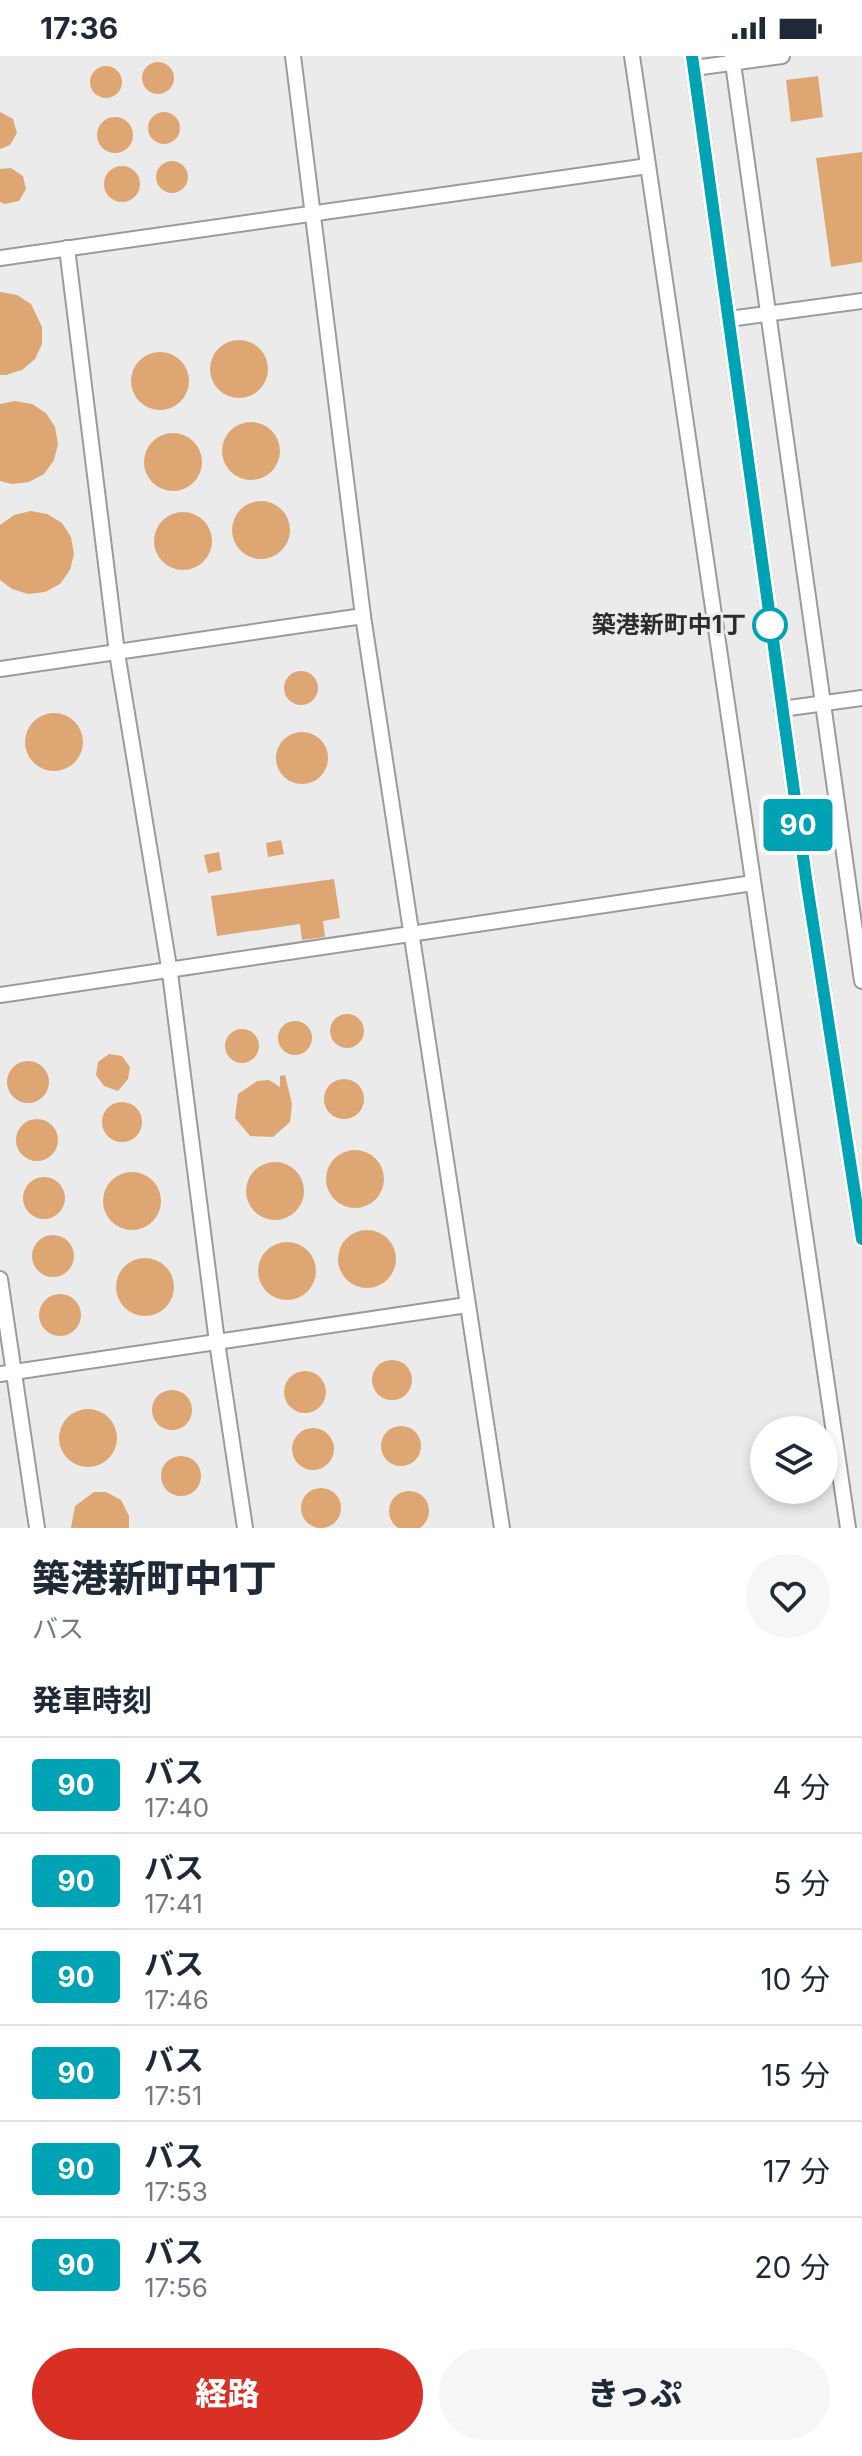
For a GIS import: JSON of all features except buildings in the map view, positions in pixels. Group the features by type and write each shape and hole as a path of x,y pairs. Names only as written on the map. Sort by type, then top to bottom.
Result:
{"street":[{"path":"293,56 310,214 363,616 502,1528"},
{"path":"632,56 848,1528"},
{"path":"782,56 693,62 782,709 862,1239"},
{"path":"732,59 862,981"},
{"path":"0,258 648,166"},
{"path":"67,248 117,653 170,973 217,1342 245,1528"},
{"path":"729,319 862,301"},
{"path":"0,669 363,616"},
{"path":"782,709 862,698"},
{"path":"0,995 170,973 413,932 753,883"},
{"path":"0,1279 7,1372 37,1528"},
{"path":"7,1372 467,1305"}],"bus line":[{"name":"90","path":"692,56 807,885 862,1239"}],"place":[{"name":"築港新町中1丁","path":"770,625"}]}
